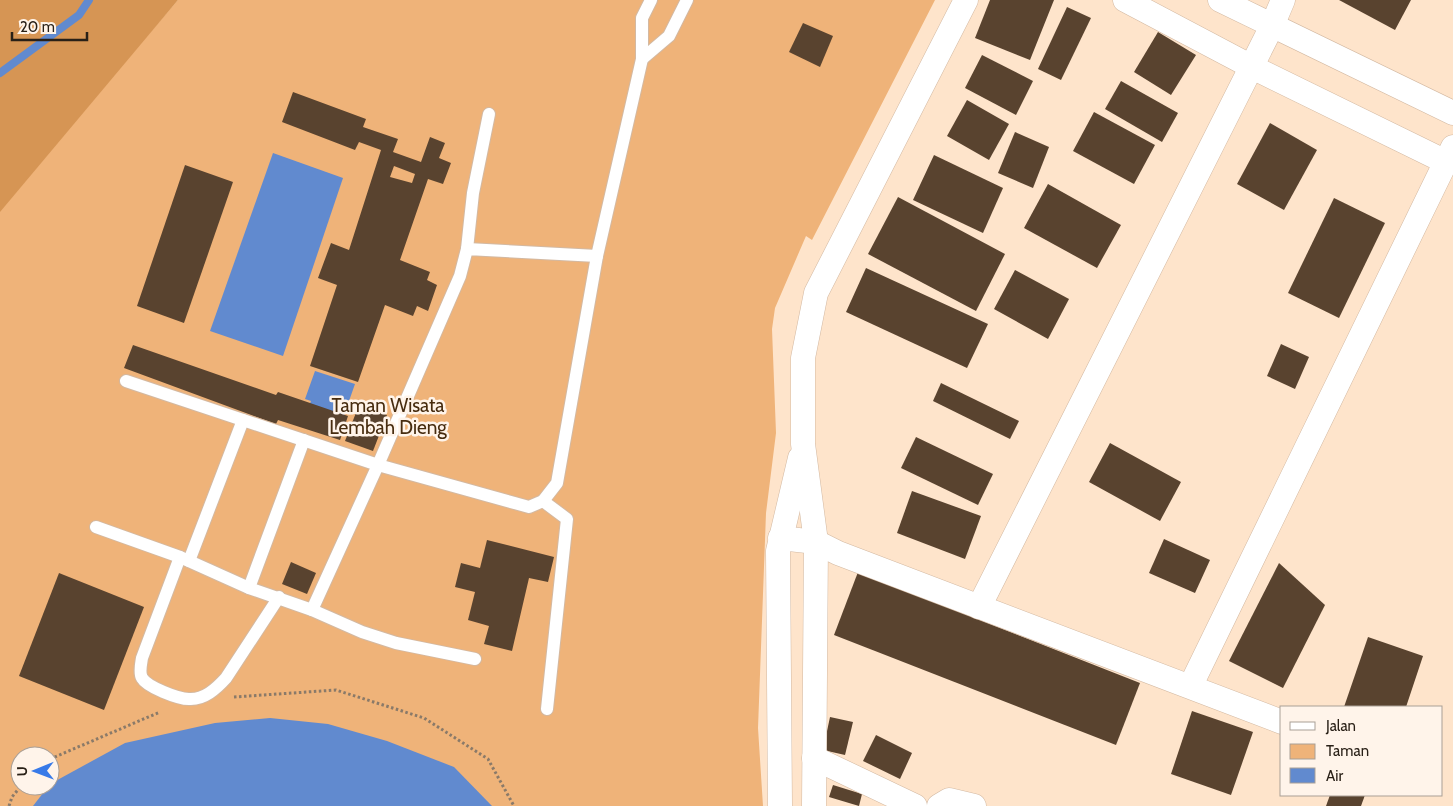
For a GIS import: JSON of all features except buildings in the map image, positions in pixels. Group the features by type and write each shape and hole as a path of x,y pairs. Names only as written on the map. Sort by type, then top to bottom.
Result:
{"street":[{"path":"814,806 816,542 803,444 803,358 808,324 816,293 966,0"},
{"path":"1125,0 1448,168 1191,685"},
{"path":"1220,0 1453,112"},
{"path":"979,607 1252,67 1283,0"},
{"path":"780,806 778,551 803,444"},
{"path":"780,538 816,542 979,607 1191,685 1280,721"},
{"path":"814,758 915,806"},
{"path":"939,806 949,800 974,806"}],"lane":[{"path":"126,381 378,465 529,507 543,501 557,484 598,256 642,59 642,18 651,0"},
{"path":"642,59 668,36 687,0"},
{"path":"312,610 378,465 460,276 467,249 473,193 489,114"},
{"path":"467,249 598,256"},
{"path":"243,420 142,658 140,668 142,678 149,685 173,696 189,700 209,693 226,678 279,597"},
{"path":"248,588 304,440"},
{"path":"543,501 567,519 548,709"},
{"path":"96,527 184,559 248,588 279,597 362,632 396,643 475,659"}],"path":[{"path":"228,697 336,690 424,718 488,759 514,806"},
{"path":"60,755 189,700"}],"green space":[{"name":"Taman Wisata Lembah Dieng","path":"178,0 935,0 812,240 806,236 775,308 772,329 776,433 766,513 758,728 763,806 0,806 0,206"}],"shaded area":[{"path":"0,0 178,0 0,212"}],"water":[{"path":"273,153 343,178 283,356 210,331"},
{"path":"315,371 355,384 343,418 309,406 311,401 305,399"},
{"path":"270,718 328,724 387,741 454,767 492,806 33,806 41,796 60,796 60,779 125,743 215,723"}],"waterway":[{"path":"0,73 79,15 89,0"}]}
